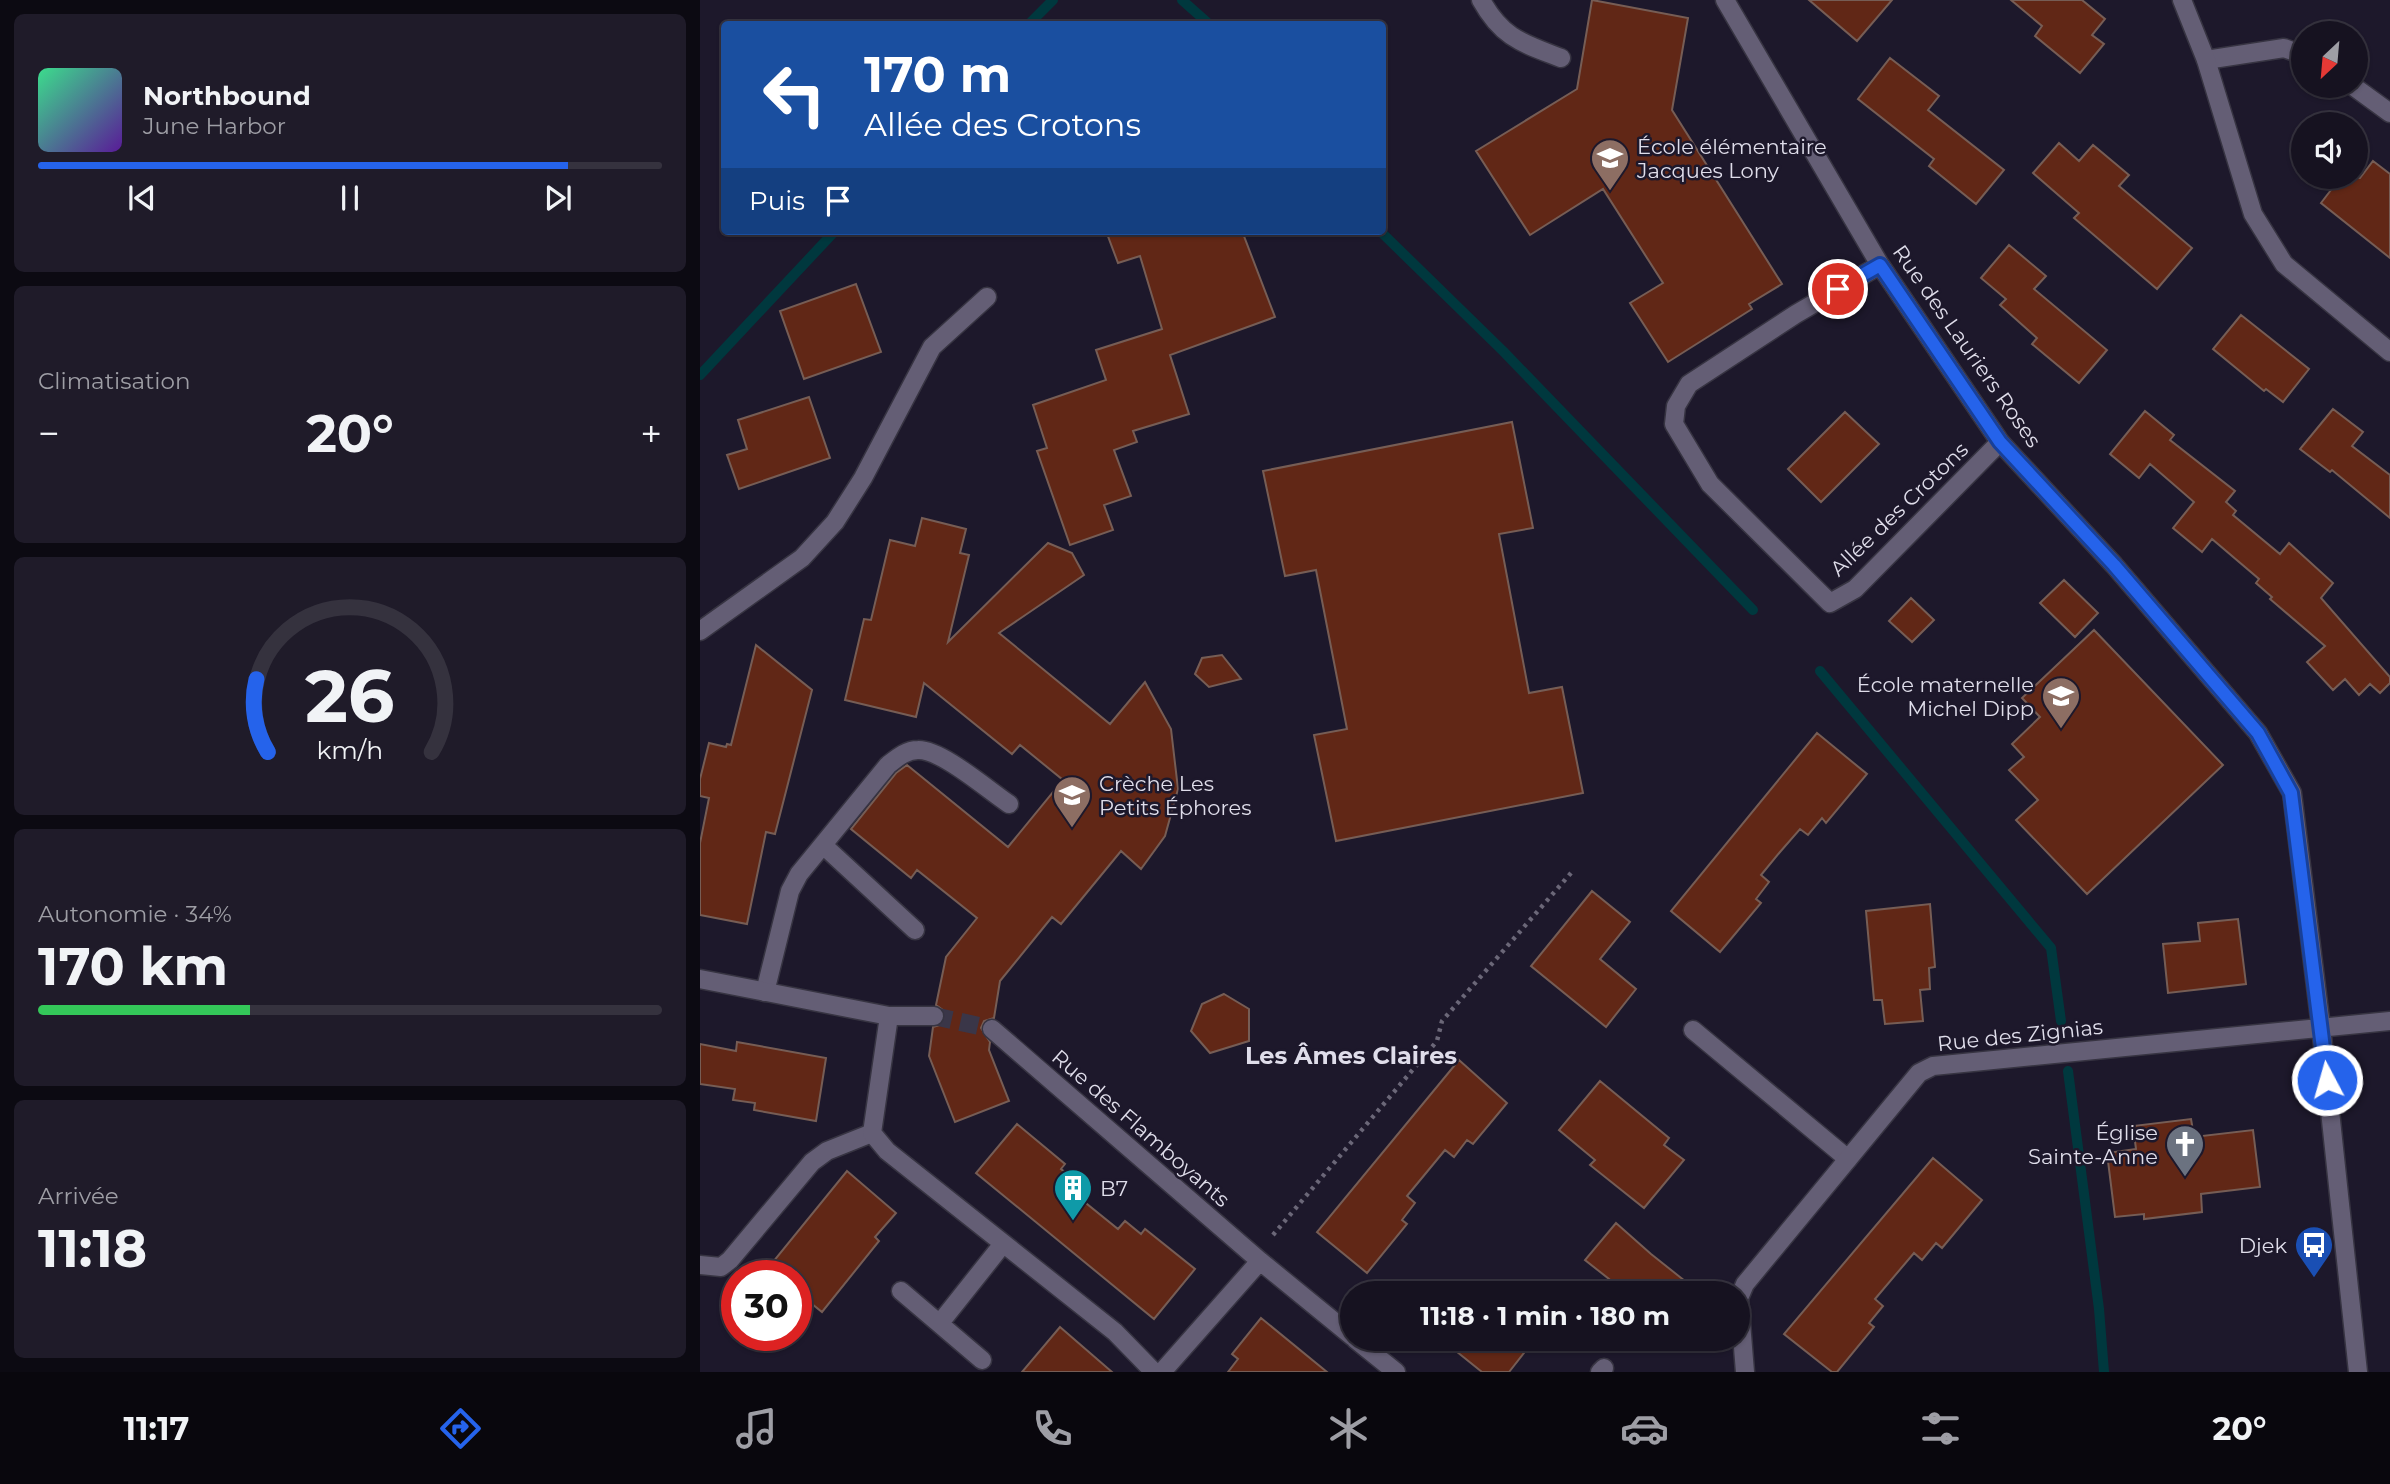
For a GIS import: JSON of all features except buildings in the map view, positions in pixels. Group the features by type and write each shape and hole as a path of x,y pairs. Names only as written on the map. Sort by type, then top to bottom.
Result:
{"street":[{"path":"1481,0 1493,22 1513,39 1561,58"},
{"name":"Rue des Lauriers Roses","path":"1725,0 1880,265 2000,442 2114,565 2258,733 2291,793 2321,1027 2358,1372"},
{"path":"2182,0 2206,60 2253,214 2284,264 2390,352"},
{"path":"2206,60 2284,48 2291,51"},
{"path":"2368,97 2390,113"},
{"name":"Allée des Crotons","path":"1880,265 1796,314 1689,384 1676,406 1674,424 1710,484 1830,603 1855,589 2000,442"},
{"path":"700,631 802,558 835,522 863,478 932,348 987,297"},
{"path":"765,992 790,891 799,874 888,765 902,754 918,750 934,753 1009,804"},
{"path":"823,845 915,930"},
{"path":"700,979 889,1016 934,1016"},
{"path":"889,1016 872,1133 887,1151 1002,1245 1115,1332 1153,1372"},
{"name":"Rue des Zignias","path":"1745,1372 1739,1298 1745,1284 1908,1083 1933,1066 2390,1021"},
{"name":"Rue des Flamboyants","path":"992,1030 1260,1261"},
{"path":"1693,1030 1848,1159"},
{"path":"700,1265 720,1267 730,1260 812,1162 827,1151 872,1133"},
{"path":"940,1323 1002,1245"},
{"path":"1162,1372 1260,1261 1340,1327"},
{"path":"901,1291 982,1360"},
{"path":"1370,1351 1396,1372"}],"path":[{"path":"1260,1261 1271,1237 1437,1041 1442,1021 1571,873"}],"waterway":[{"path":"1032,21 1053,0"},
{"path":"1182,0 1206,21"},
{"path":"700,375 831,235"},
{"path":"1384,235 1503,351 1753,610"},
{"path":"1820,671 2051,948 2061,1021"},
{"path":"2068,1071 2099,1309 2104,1372"}],"tunnel":[{"path":"934,1016 992,1029"}],"place":[{"name":"École élémentaire Jacques Lony","path":"1610,192"},
{"name":"École maternelle Michel Dipp","path":"2061,730"},
{"name":"Crèche Les Petits Éphores","path":"1072,829"},
{"name":"Église Sainte-Anne","path":"2185,1178"},
{"name":"B7","path":"1073,1222"},
{"name":"Djek","path":"2314,1279"}],"district":[{"name":"Les Âmes Claires","path":"1351,1055"}],"route":[{"path":"1838,289 1880,265 2000,442 2114,565 2258,733 2291,793 2327,1080"}]}
